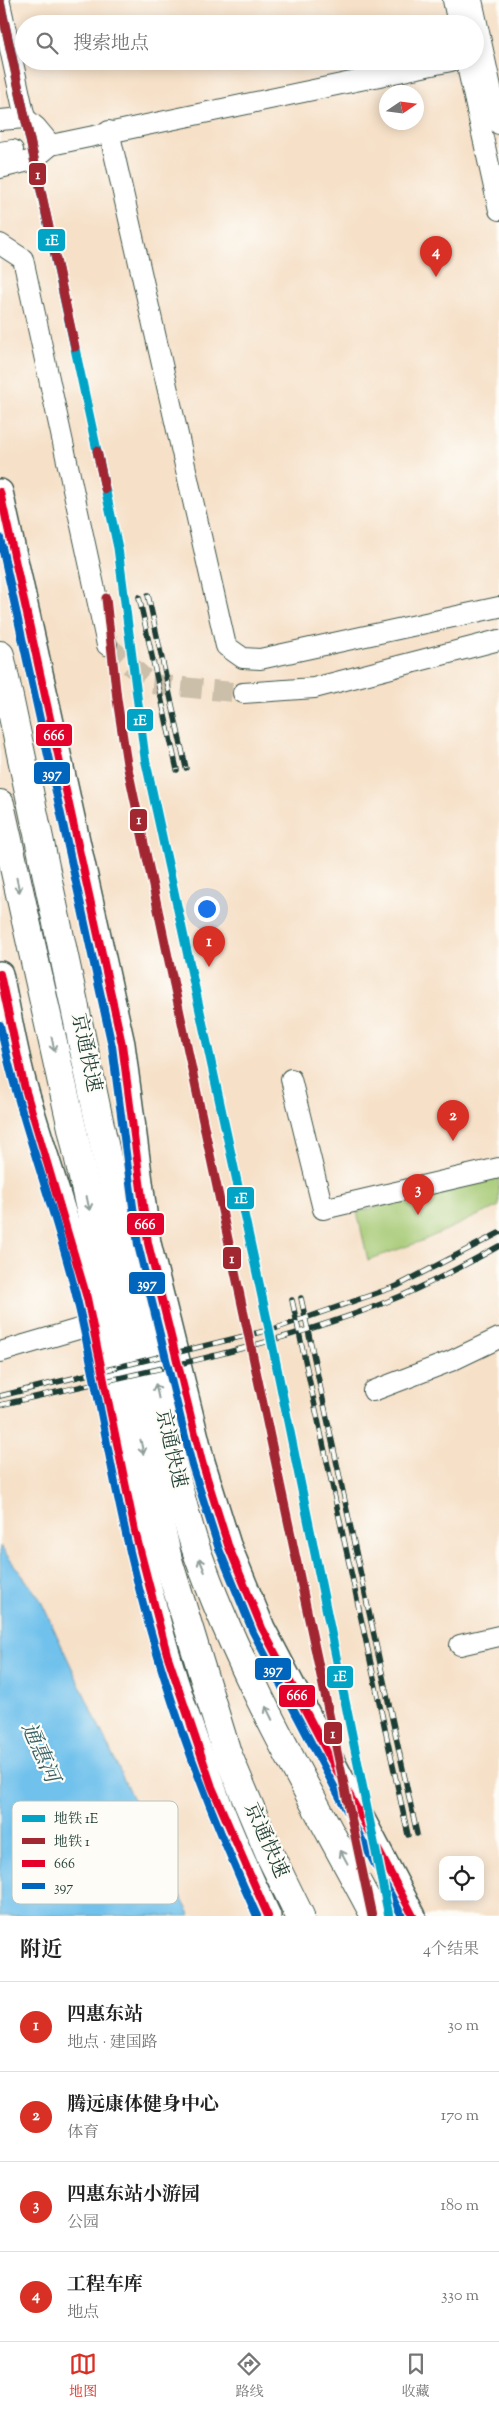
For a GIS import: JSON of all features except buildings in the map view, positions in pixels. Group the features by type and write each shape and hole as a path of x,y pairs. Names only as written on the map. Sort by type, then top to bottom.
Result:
{"highway":[{"name":"京通快速","path":"0,655 172,1464 197,1551 231,1635 251,1677 375,1916"},
{"name":"京通快速","path":"0,804 168,1560 227,1753 270,1855 300,1916"}],"main road":[{"path":"0,492 122,1044 148,1243 202,1462 228,1545 262,1628 413,1916"},
{"path":"0,974 24,1082 86,1297 143,1565 166,1650 204,1765 244,1866 268,1916"},
{"path":"190,1723 242,1813 270,1855"}],"street":[{"path":"453,0 456,15"},
{"path":"472,0 475,15"},
{"path":"0,4 10,119 36,127 51,145"},
{"path":"484,55 499,124"},
{"path":"6,152 33,160 51,145 109,131 407,70"},
{"path":"468,70 499,210"},
{"path":"109,131 226,646 243,658 260,659 499,607"},
{"path":"0,244 23,259 106,645"},
{"path":"243,693 314,688 499,640"},
{"path":"291,1079 323,1209 499,1168"},
{"path":"0,1352 92,1325"},
{"path":"373,1390 451,1361 499,1338"},
{"path":"460,1646 499,1636"}],"green space":[{"path":"499,1175 499,1206 422,1241 368,1260 357,1212"}],"water":[{"name":"通惠河","path":"0,1546 40,1599 134,1801 12,1801 12,1904 178,1904 178,1892 191,1916 0,1916"}],"tunnel":[{"path":"107,645 151,684 243,693"}],"railway":[{"path":"148,595 186,768"},
{"path":"139,597 177,770"},
{"path":"0,1396 277,1328 397,1286 499,1233"},
{"path":"0,1405 203,1358 304,1331 353,1315 401,1296 499,1246"},
{"path":"301,1298 417,1834"},
{"path":"292,1300 408,1835"}],"metro line":[{"name":"1E","path":"0,1 118,548 145,758 269,1329 389,1916"},
{"name":"1","path":"0,2 75,347"},
{"name":"1","path":"97,451 105,489"},
{"name":"1","path":"106,598 117,699 127,764 372,1916"}],"transit line":[{"name":"666","path":"0,492 122,1044 148,1243 202,1462 228,1545 262,1628 413,1916"},
{"name":"397","path":"0,538 112,1046 138,1245 192,1465 219,1549 253,1632 402,1916"},
{"name":"666","path":"0,974 24,1085 87,1298 135,1531 167,1654 212,1787 268,1916"},
{"name":"397","path":"0,1025 17,1094 77,1299 125,1531 157,1655 186,1743 220,1830 257,1916"}],"place":[{"name":"工程车库","path":"436,277"},
{"name":"四惠东站","path":"209,967"},
{"name":"腾远康体健身中心","path":"453,1141"},
{"name":"四惠东站小游园","path":"418,1215"}]}
